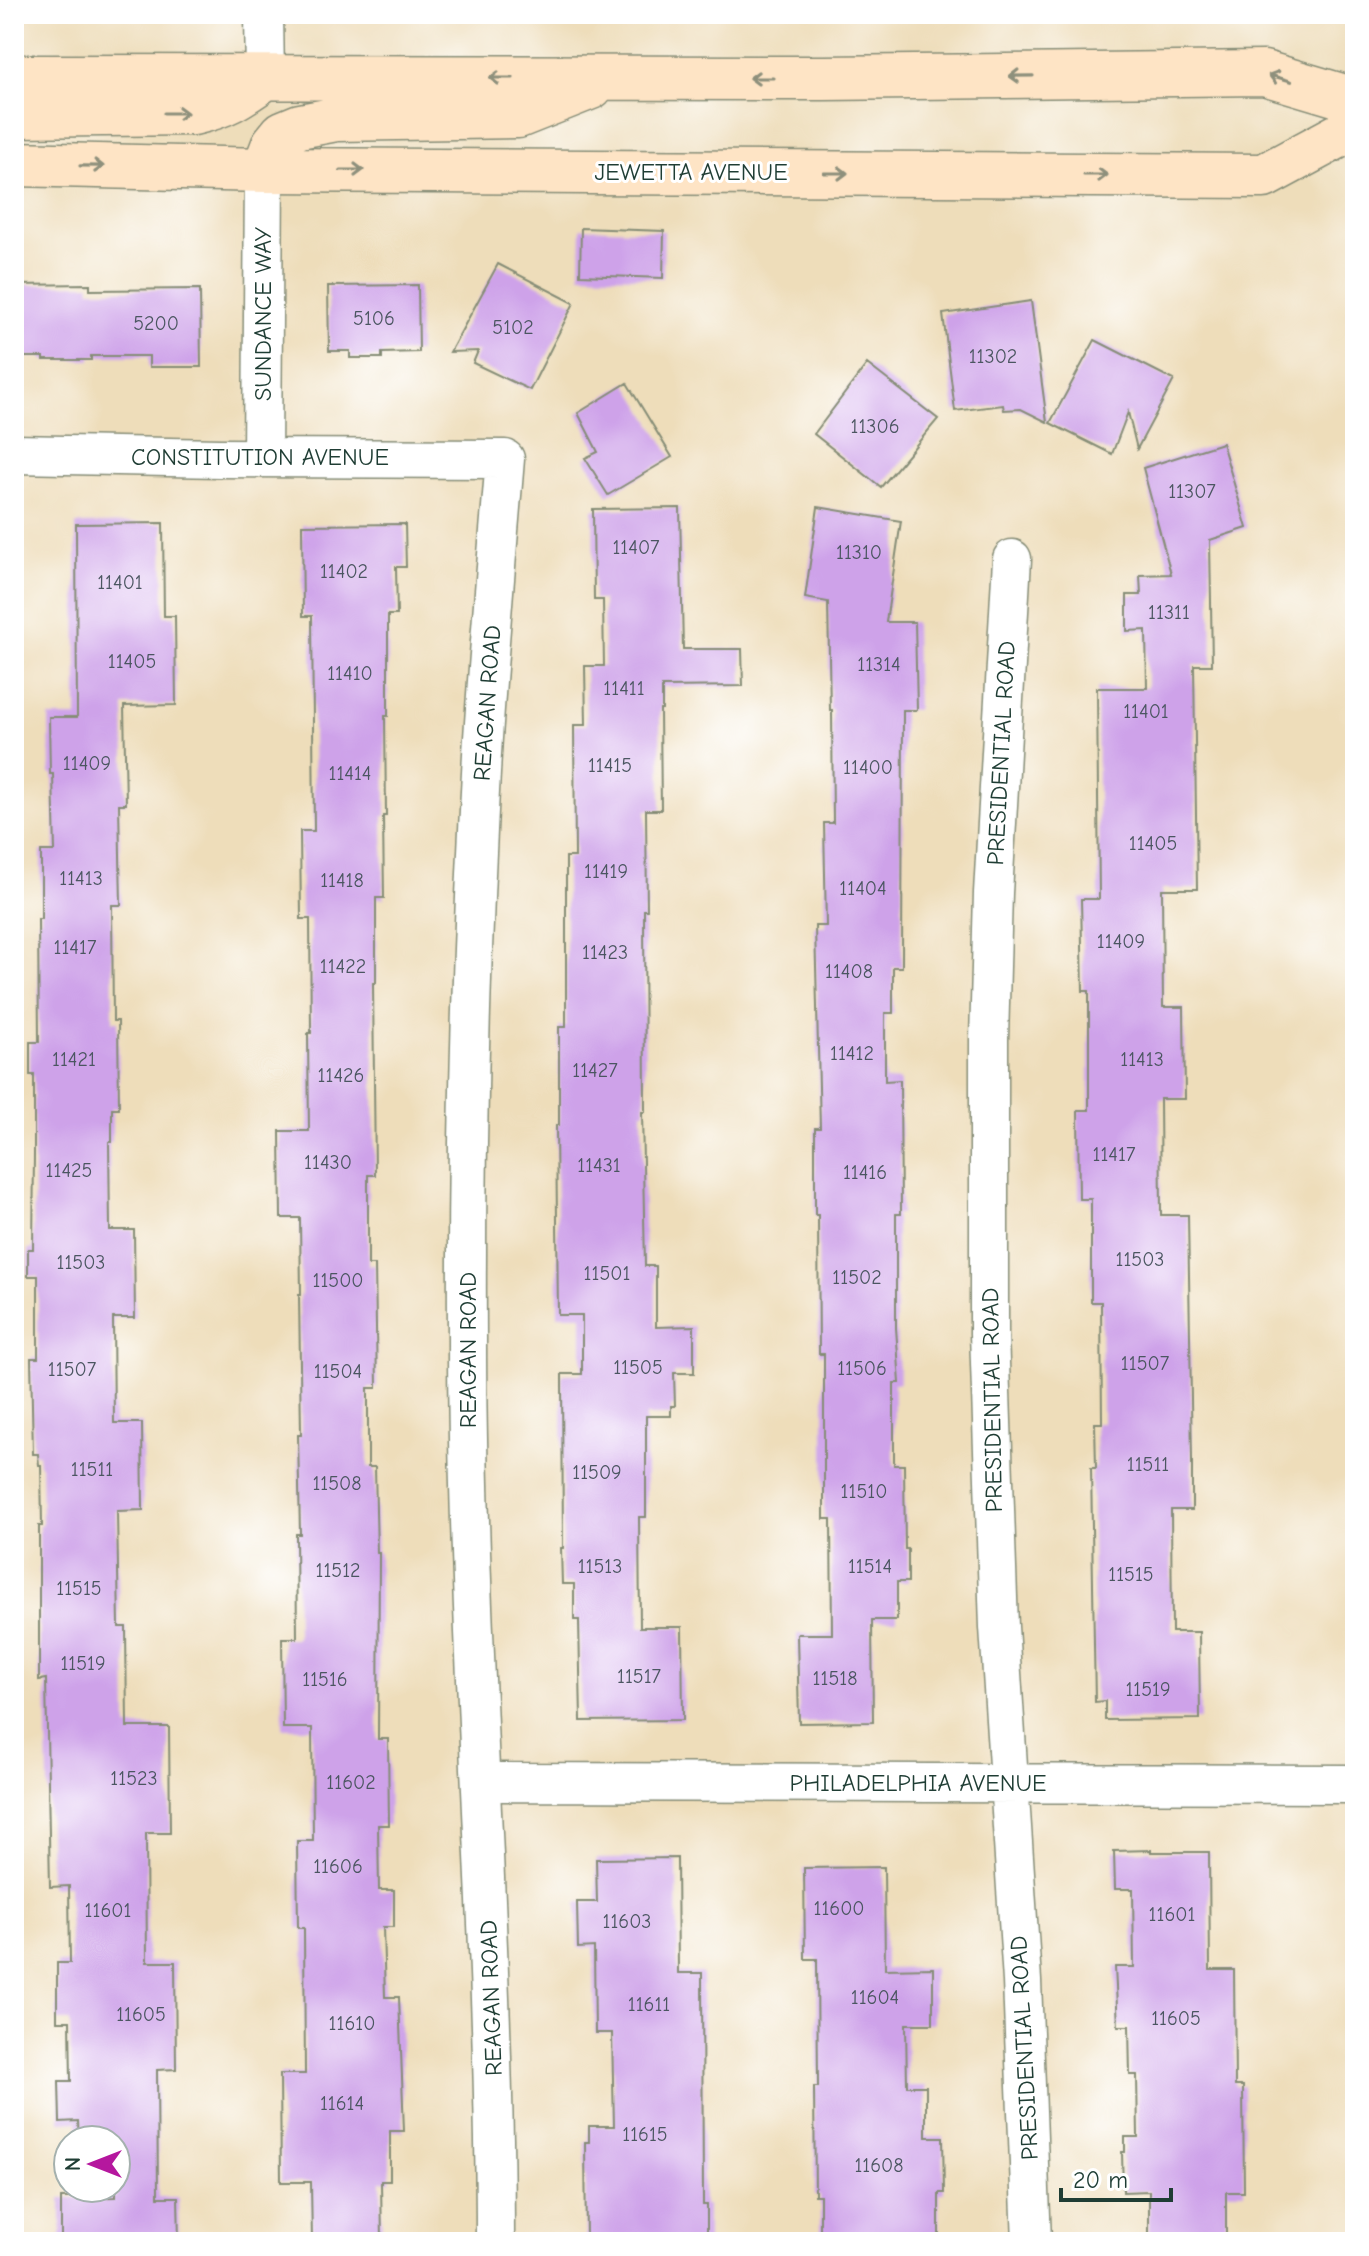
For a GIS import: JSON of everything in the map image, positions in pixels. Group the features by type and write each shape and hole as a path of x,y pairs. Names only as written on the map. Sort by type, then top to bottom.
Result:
{"street":[{"path":"264,14 265,78"},
{"path":"14,77 824,78 1264,73 1355,100"},
{"path":"14,115 193,113 233,101 265,78"},
{"path":"264,170 274,144 283,133 300,126 337,119 518,116 615,78"},
{"name":"JEWETTA AVENUE","path":"14,164 264,170 1264,176 1355,127"},
{"name":"SUNDANCE WAY","path":"262,458 264,170"},
{"name":"CONSTITUTION AVENUE","path":"14,454 505,459"},
{"name":"REAGAN ROAD","path":"495,2242 492,2035 468,1397 469,1045 482,752 505,459"},
{"name":"PRESIDENTIAL ROAD","path":"1012,559 993,893 989,1040 989,1349 999,1627 1022,1981 1032,2242"},
{"name":"PHILADELPHIA AVENUE","path":"481,1782 1355,1784"}],"building":[{"path":"581,228 664,231 663,278 580,275"},
{"path":"498,264 574,303 530,390 473,363 478,351 450,352"},
{"path":"90,284 90,290 200,289 201,367 149,367 149,356 91,356 91,360 14,357 14,285"},
{"path":"418,285 419,352 382,353 382,358 350,358 350,351 329,351 328,286"},
{"path":"1031,301 1047,422 1021,409 1004,410 1003,405 955,411 943,314"},
{"path":"1095,340 1174,380 1137,449 1128,412 1112,454 1050,423"},
{"path":"867,364 938,419 881,487 814,434"},
{"path":"627,383 672,457 608,495 585,458 598,452 578,413"},
{"path":"1222,443 1247,528 1210,540 1212,665 1194,665 1197,889 1162,889 1163,1007 1184,1007 1185,1099 1160,1099 1161,1215 1188,1215 1192,1460 1192,1510 1171,1510 1172,1632 1199,1632 1200,1719 1105,1720 1105,1701 1095,1702 1091,1468 1096,1468 1095,1423 1102,1423 1101,1302 1091,1302 1091,1199 1079,1199 1078,1110 1089,1110 1089,991 1083,991 1081,899 1099,899 1097,688 1147,688 1146,630 1127,631 1127,595 1141,595 1140,575 1171,574 1143,468"},
{"path":"818,507 901,521 886,622 915,622 917,710 903,710 902,967 893,967 893,1013 885,1013 885,1081 900,1080 901,1214 896,1214 896,1328 900,1383 894,1383 894,1465 904,1465 908,1582 897,1582 897,1620 872,1620 873,1722 799,1723 797,1634 832,1634 831,1519 824,1519 824,1354 819,1354 818,1215 815,1215 815,1128 820,1128 815,926 826,926 824,823 833,823 832,710 828,602 805,598"},
{"path":"680,508 683,649 742,649 743,686 662,687 661,810 646,810 645,1112 642,1112 645,1266 656,1266 656,1327 694,1326 694,1373 674,1373 675,1406 671,1406 671,1416 646,1416 646,1517 639,1517 640,1627 682,1627 683,1720 581,1721 579,1620 574,1620 574,1584 562,1584 561,1548 562,1374 582,1374 582,1315 558,1315 556,1125 559,1125 559,1027 566,1027 566,857 575,857 574,725 586,725 585,666 604,666 603,600 594,600 593,509"},
{"path":"163,523 164,616 175,616 176,705 124,706 126,804 119,804 121,905 112,905 113,1021 118,1021 119,1108 112,1108 112,1142 109,1142 110,1230 134,1230 135,1318 113,1318 114,1423 142,1423 143,1510 117,1511 119,1627 126,1627 127,1727 169,1727 170,1833 146,1833 147,1962 175,1962 176,2069 157,2070 158,2197 178,2197 179,2242 61,2242 61,2204 132,2204 132,2124 60,2122 59,2081 71,2081 70,2021 57,2021 57,1963 70,1963 69,1886 50,1887 46,1679 39,1680 41,1465 38,1454 33,1454 31,1358 38,1358 38,1276 28,1276 28,1249 33,1249 34,1154 34,1075 30,1075 30,1042 39,1042 41,851 55,851 49,717 77,717 76,524"},
{"path":"405,524 406,567 396,567 397,615 388,615 384,898 376,898 376,983 373,983 375,1175 368,1175 368,1265 375,1265 377,1388 368,1388 368,1467 375,1467 379,1553 378,1739 388,1739 389,1825 378,1825 379,1890 394,1890 394,1927 383,1927 385,1997 399,1997 404,2131 390,2131 390,2181 381,2181 382,2242 312,2242 311,2182 281,2182 280,2074 305,2074 304,1928 298,1928 297,1841 313,1841 312,1728 283,1728 282,1638 297,1638 301,1295 300,1218 281,1218 280,1131 309,1131 308,1033 311,1033 310,919 301,919 300,831 314,831 312,616 303,616 302,525"},
{"path":"1114,1851 1209,1852 1210,1970 1234,1970 1235,2086 1243,2086 1244,2192 1226,2192 1226,2242 1149,2242 1149,2191 1123,2192 1122,2152 1125,2152 1125,2137 1138,2137 1137,2075 1130,2075 1129,2026 1118,2026 1115,1967 1134,1967 1133,1889 1115,1889"},
{"path":"677,1858 678,1973 702,1973 703,2205 707,2205 707,2242 586,2242 585,2142 589,2142 589,2126 614,2126 612,2033 595,2033 594,1947 578,1948 577,1902 597,1902 596,1859"},
{"path":"884,1867 885,1969 933,1968 933,2024 906,2024 907,2086 926,2086 926,2137 943,2137 944,2193 939,2193 939,2242 820,2242 820,2195 815,2195 817,1959 805,1959 804,1868"}]}
